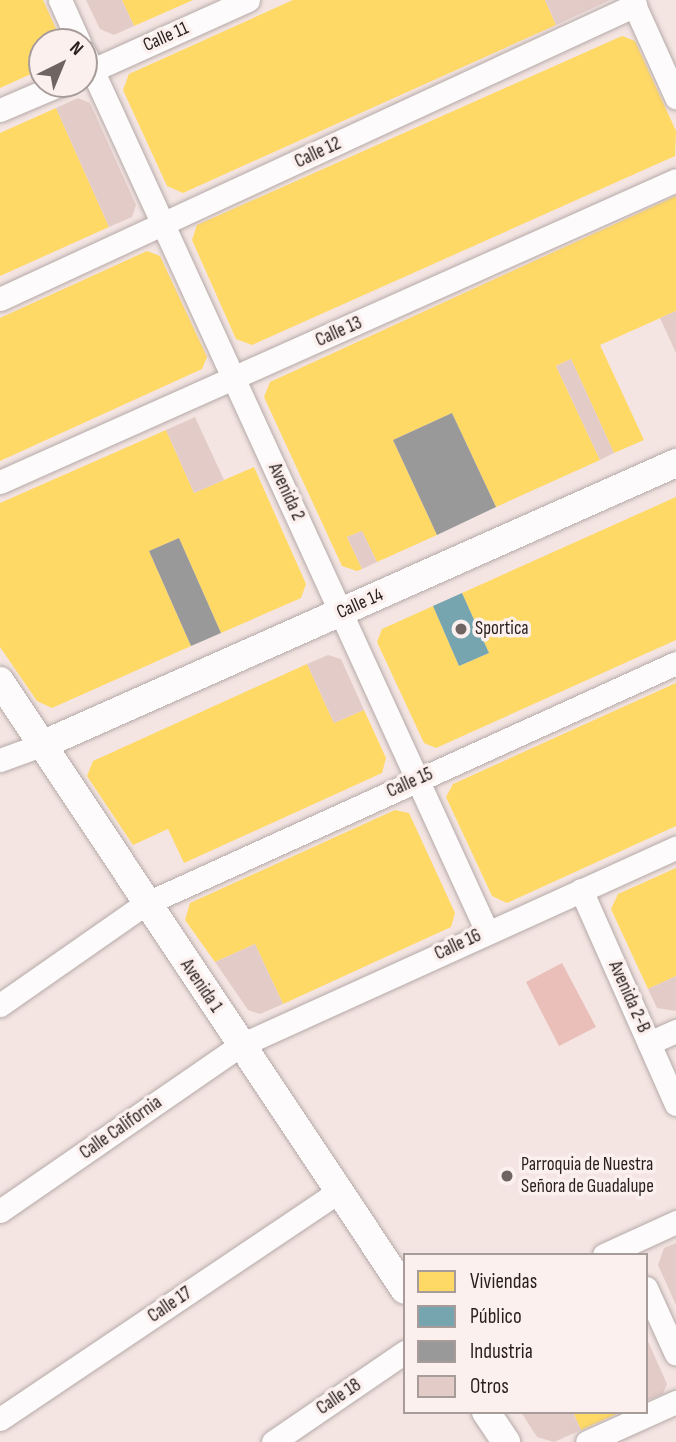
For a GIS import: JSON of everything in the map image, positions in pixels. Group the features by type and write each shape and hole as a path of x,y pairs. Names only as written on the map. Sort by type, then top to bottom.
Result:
{"street":[{"path":"60,0 73,28"},
{"name":"Calle 11","path":"98,61 248,0"},
{"path":"633,2 676,97"},
{"name":"Calle 12","path":"0,299 163,226 633,2"},
{"name":"Avenida 2","path":"98,89 487,932"},
{"path":"0,110 28,98"},
{"name":"Calle 13","path":"0,482 234,380 676,180"},
{"name":"Calle 14","path":"44,744 676,463"},
{"name":"Calle 15","path":"0,1005 145,904 676,663"},
{"name":"Avenida 1","path":"0,681 44,744 145,904 403,1287"},
{"path":"0,760 44,744"},
{"name":"Calle 16","path":"241,1045 676,848"},
{"name":"Avenida 2-B","path":"581,890 676,1104"},
{"path":"649,1043 676,1031"},
{"name":"Calle California","path":"0,1211 241,1045"},
{"name":"Calle 17","path":"0,1419 339,1191"},
{"path":"629,1250 676,1222"},
{"path":"648,1292 676,1354"},
{"name":"Calle 18","path":"273,1442 403,1353"},
{"path":"587,1442 676,1402"},
{"path":"487,1414 506,1442"}],"shaded area":[{"path":"562,963 596,1027 559,1046 526,982"}],"building: Viviendas":[{"path":"0,0 43,0 56,28 28,28 28,75 0,88"},
{"path":"122,0 193,0 134,26"},
{"path":"293,0 545,0 556,25 183,193 167,186 123,90 129,74"},
{"path":"622,36 635,41 676,131 675,156 252,345 236,339 192,240 197,225"},
{"path":"56,108 109,227 0,276 0,133"},
{"path":"676,196 676,311 600,345 644,440 614,453 571,359 556,366 600,460 496,507 452,413 393,440 437,535 377,562 362,531 347,537 362,569 357,571 342,566 264,397 270,382"},
{"path":"147,251 160,256 207,357 202,369 0,461 0,318"},
{"path":"166,430 194,493 254,467 306,584 301,598 221,633 179,538 149,551 191,646 52,708 37,701 0,647 0,503"},
{"path":"676,497 676,640 436,748 424,743 377,642 382,629 433,606 459,666 489,653 462,593"},
{"path":"307,664 334,723 364,710 386,758 382,773 184,863 168,829 133,845 87,776 93,761"},
{"path":"676,683 676,826 507,903 492,896 446,797 453,784"},
{"path":"395,810 409,813 455,913 451,927 283,1004 255,944 215,962 185,920 190,903"},
{"path":"676,868 676,976 648,989 611,909 618,894"},
{"path":"574,1414 617,1414 581,1430"}],"building: Público":[{"name":"Sportica","path":"462,593 489,653 459,666 433,606"}],"building: Industria":[{"path":"452,413 496,507 437,535 393,440"},
{"path":"179,538 221,633 191,646 149,551"}],"building: Otros":[{"path":"86,0 122,0 134,26 114,35 100,29"},
{"path":"545,0 610,0 556,25"},
{"path":"78,98 90,103 136,205 132,217 109,227 56,108"},
{"path":"676,311 676,353 660,318"},
{"path":"571,359 614,453 600,460 556,366"},
{"path":"195,417 224,480 194,493 166,430"},
{"path":"362,531 377,562 362,569 347,537"},
{"path":"328,655 341,659 364,710 334,723 307,664"},
{"path":"255,944 283,1004 260,1014 248,1010 215,962"},
{"path":"676,976 676,1011 657,1008 648,989"},
{"path":"676,1243 676,1305 658,1265 664,1248"},
{"path":"648,1341 667,1384 663,1394 648,1400"},
{"path":"522,1414 574,1414 581,1430 554,1442 537,1437"}],"place":[{"name":"Sportica","path":"461,629"},
{"name":"Parroquia de Nuestra Señora de Guadalupe","path":"507,1176"}]}
